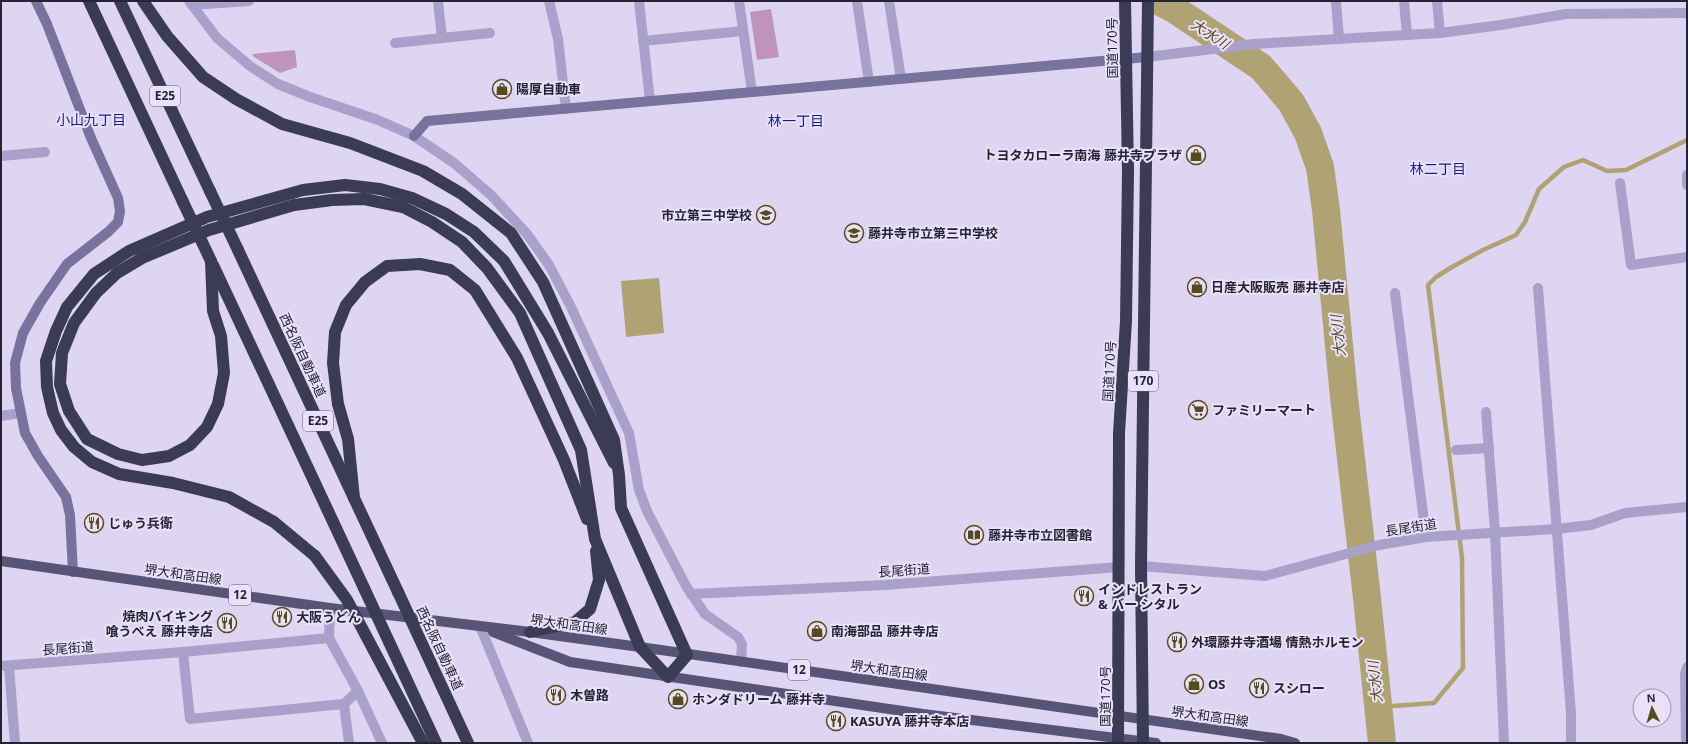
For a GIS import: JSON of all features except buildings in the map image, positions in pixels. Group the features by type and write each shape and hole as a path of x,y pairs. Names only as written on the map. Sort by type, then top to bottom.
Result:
{"highway":[{"name":"E25","path":"89,1 436,743"},
{"name":"西名阪自動車道","path":"120,1 468,743"},
{"path":"143,1 167,36 203,77 236,99 282,124 350,143 423,171 462,194 511,233 547,289 614,440 619,475 621,508 687,655 668,676 640,647 594,539 564,460 517,358 474,290 450,270 420,264 388,266 365,282 346,305 335,332 333,363 338,404 348,439 354,498"},
{"name":"170","path":"1144,742 1141,566 1148,1"},
{"name":"国道170号","path":"1118,741 1120,433 1125,351 1127,203 1126,5"},
{"path":"423,743 347,600 315,556 274,522 229,497 173,483 119,474 92,462 74,447 61,430 53,413 47,387 46,360 56,330 67,307 94,274 129,251 206,217 303,190 345,186 380,189 412,198 446,214 474,232 504,261 548,333 619,475"},
{"path":"211,261 213,311 222,336 224,373 218,404 207,427 190,445 169,456 142,460 118,454 87,439 69,412 60,384 62,353 74,323 96,293 117,273 142,258 209,230 294,205 332,200 364,199 403,207 432,222 462,242 487,268 520,313 581,450 594,539 598,580 590,609 575,622 530,632"}],"main road":[{"name":"堺大和高田線","path":"1,561 330,608 640,647 687,655 1281,739 1295,743"},
{"name":"堺大和高田線","path":"480,626 570,662 1118,741 1156,743"}],"street":[{"path":"36,1 47,24 90,138 118,198 120,210 118,222 108,232 67,264 40,303 23,333 15,363 16,388 25,433 38,456 66,497 70,515 73,572"},
{"path":"191,3 249,1"},
{"path":"438,1 442,38"},
{"path":"549,1 558,39 566,109"},
{"path":"639,1 650,102"},
{"path":"739,1 752,92"},
{"path":"857,1 869,82"},
{"path":"889,1 901,79"},
{"path":"1336,1 1338,39"},
{"path":"1404,1 1407,35"},
{"path":"1437,1 1440,33"},
{"path":"191,3 217,38 250,66 278,84 310,97 378,120 414,136 454,163 490,195 528,234 549,265 571,307 629,433 639,490 647,511 691,594 705,614 738,637 742,644 741,662"},
{"path":"414,136 427,122 1147,57 1254,44 1440,33 1566,14 1687,13"},
{"path":"643,41 743,31"},
{"path":"395,43 490,33"},
{"path":"1,156 45,152"},
{"path":"1687,175 1687,185"},
{"path":"1620,183 1631,265 1687,257"},
{"path":"1538,288 1570,706 1571,743"},
{"path":"1396,293 1426,537"},
{"path":"1486,412 1494,532 1504,743"},
{"path":"1,416 20,413"},
{"path":"1456,450 1489,448"},
{"name":"長尾街道","path":"1141,566 1265,576 1372,547 1426,537 1556,529 1591,525 1626,513 1687,507"},
{"name":"長尾街道","path":"691,594 885,584 1119,567"},
{"path":"330,608 329,638 358,691 382,743"},
{"path":"480,626 528,743"},
{"name":"長尾街道","path":"5,666 182,652 329,638"},
{"path":"182,652 190,719 344,704 358,691"},
{"path":"5,666 16,743"},
{"path":"1686,736 1685,674 1687,667"},
{"path":"344,704 349,743"}],"shaded area":[{"path":"771,9 779,57 757,60 750,12"},
{"path":"295,50 297,67 280,73 254,57 252,54"},
{"path":"659,278 664,333 626,337 621,281"}],"waterway":[{"name":"大水川","path":"1158,1 1174,9 1261,67 1291,102 1308,133 1320,167 1326,210 1344,397 1382,743"},
{"path":"1379,707 1434,703 1463,668 1462,558 1428,285 1436,277 1452,267 1483,250 1516,235 1525,222 1539,189 1564,167 1583,160 1607,171 1626,170 1687,140"}],"place":[{"name":"陽厚自動車","path":"502,89"},
{"name":"トヨタカローラ南海 藤井寺プラザ","path":"1196,155"},
{"name":"市立第三中学校","path":"766,215"},
{"name":"藤井寺市立第三中学校","path":"854,233"},
{"name":"日産大阪販売 藤井寺店","path":"1197,287"},
{"name":"ファミリーマート","path":"1198,410"},
{"name":"じゅう兵衛","path":"94,523"},
{"name":"藤井寺市立図書館","path":"974,535"},
{"name":"インドレストラン & バー シタル","path":"1084,596"},
{"name":"大阪うどん","path":"282,617"},
{"name":"焼肉バイキング 喰うべえ 藤井寺店","path":"227,623"},
{"name":"南海部品 藤井寺店","path":"817,631"},
{"name":"外環藤井寺酒場 情熱ホルモン","path":"1177,642"},
{"name":"OS","path":"1194,684"},
{"name":"スシロー","path":"1259,688"},
{"name":"木曽路","path":"556,695"},
{"name":"ホンダドリーム 藤井寺","path":"678,699"},
{"name":"KASUYA 藤井寺本店","path":"836,721"}],"district":[{"name":"小山九丁目","path":"91,120"},
{"name":"林一丁目","path":"796,121"},
{"name":"林二丁目","path":"1438,169"}]}
